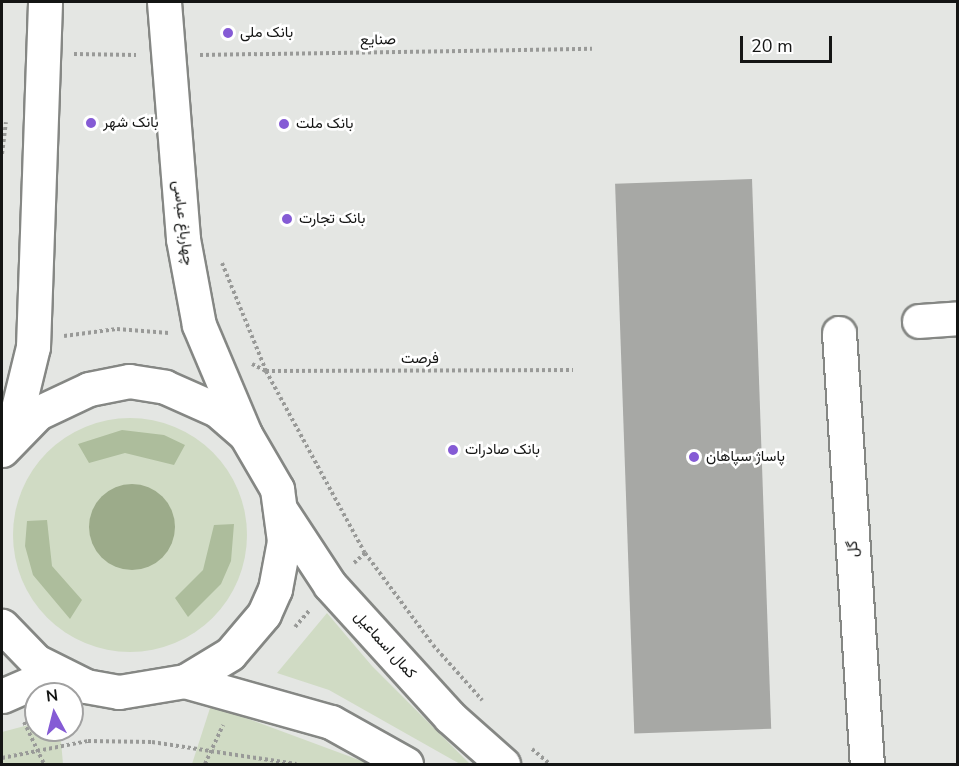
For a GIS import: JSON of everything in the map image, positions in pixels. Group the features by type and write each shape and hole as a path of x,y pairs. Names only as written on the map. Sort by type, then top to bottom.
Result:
{"main road":[{"path":"6,443 33,347 47,53 45,2"},
{"name":"چهارباغ عباسی","path":"164,2 165,56 183,239 202,340 245,434"},
{"path":"919,321 957,318"},
{"name":"گل","path":"839,333 867,765"},
{"path":"2,626 55,673 119,692 184,681 230,654 264,614 282,565 282,512 269,470 245,434 190,395 129,381 63,400 6,443"},
{"name":"کمال اسماعیل","path":"282,512 330,585 450,717 514,754"},
{"path":"2,696 55,673"},
{"path":"184,681 331,723 406,765"}],"path":[{"path":"199,44 200,66"},
{"name":"صنایع","path":"47,53 165,56 592,49"},
{"path":"220,256 266,371 365,553 433,645 487,705"},
{"path":"33,347 57,336 117,329 202,340"},
{"path":"245,361 266,371"},
{"name":"فرصت","path":"266,371 573,370"},
{"path":"2,758 39,748 88,741 210,749 296,765"},
{"path":"39,748 44,765"},
{"path":"205,765 210,749"},
{"path":"514,754 550,765"}],"shaded area":[{"path":"119,418 141,418 175,427 195,438 213,452 227,470 238,490 245,512 247,535 245,558 238,580 227,600 213,618 185,638 164,647 141,652 119,652 96,647 75,638 56,626 39,609 18,569 13,546 13,524 18,501 27,480 39,461 56,444 96,423"},
{"path":"122,430 164,435 185,445 174,465 125,453 89,463 78,444"},
{"path":"132,484 156,491 168,503 175,527 168,551 156,563 132,570 108,563 96,551 89,527 96,503 108,491"},
{"path":"47,520 52,566 82,600 70,619 33,575 25,546 27,521"},
{"path":"234,524 231,561 221,584 188,617 175,598 203,570 214,525"},
{"path":"327,613 372,666 470,764 460,764 329,690 277,673"},
{"path":"211,705 370,764 192,764"},
{"path":"24,726 24,742 61,742 63,764 2,764 2,732"}],"building":[{"name":"پاساژ سپاهان","path":"752,179 771,729 634,733 615,184"}],"place":[{"name":"بانک ملی","path":"228,33"},
{"name":"بانک شهر","path":"91,123"},
{"name":"بانک ملت","path":"284,124"},
{"name":"بانک تجارت","path":"287,219"},
{"name":"بانک صادرات","path":"453,450"},
{"name":"پاساژ سپاهان","path":"694,457"}]}
